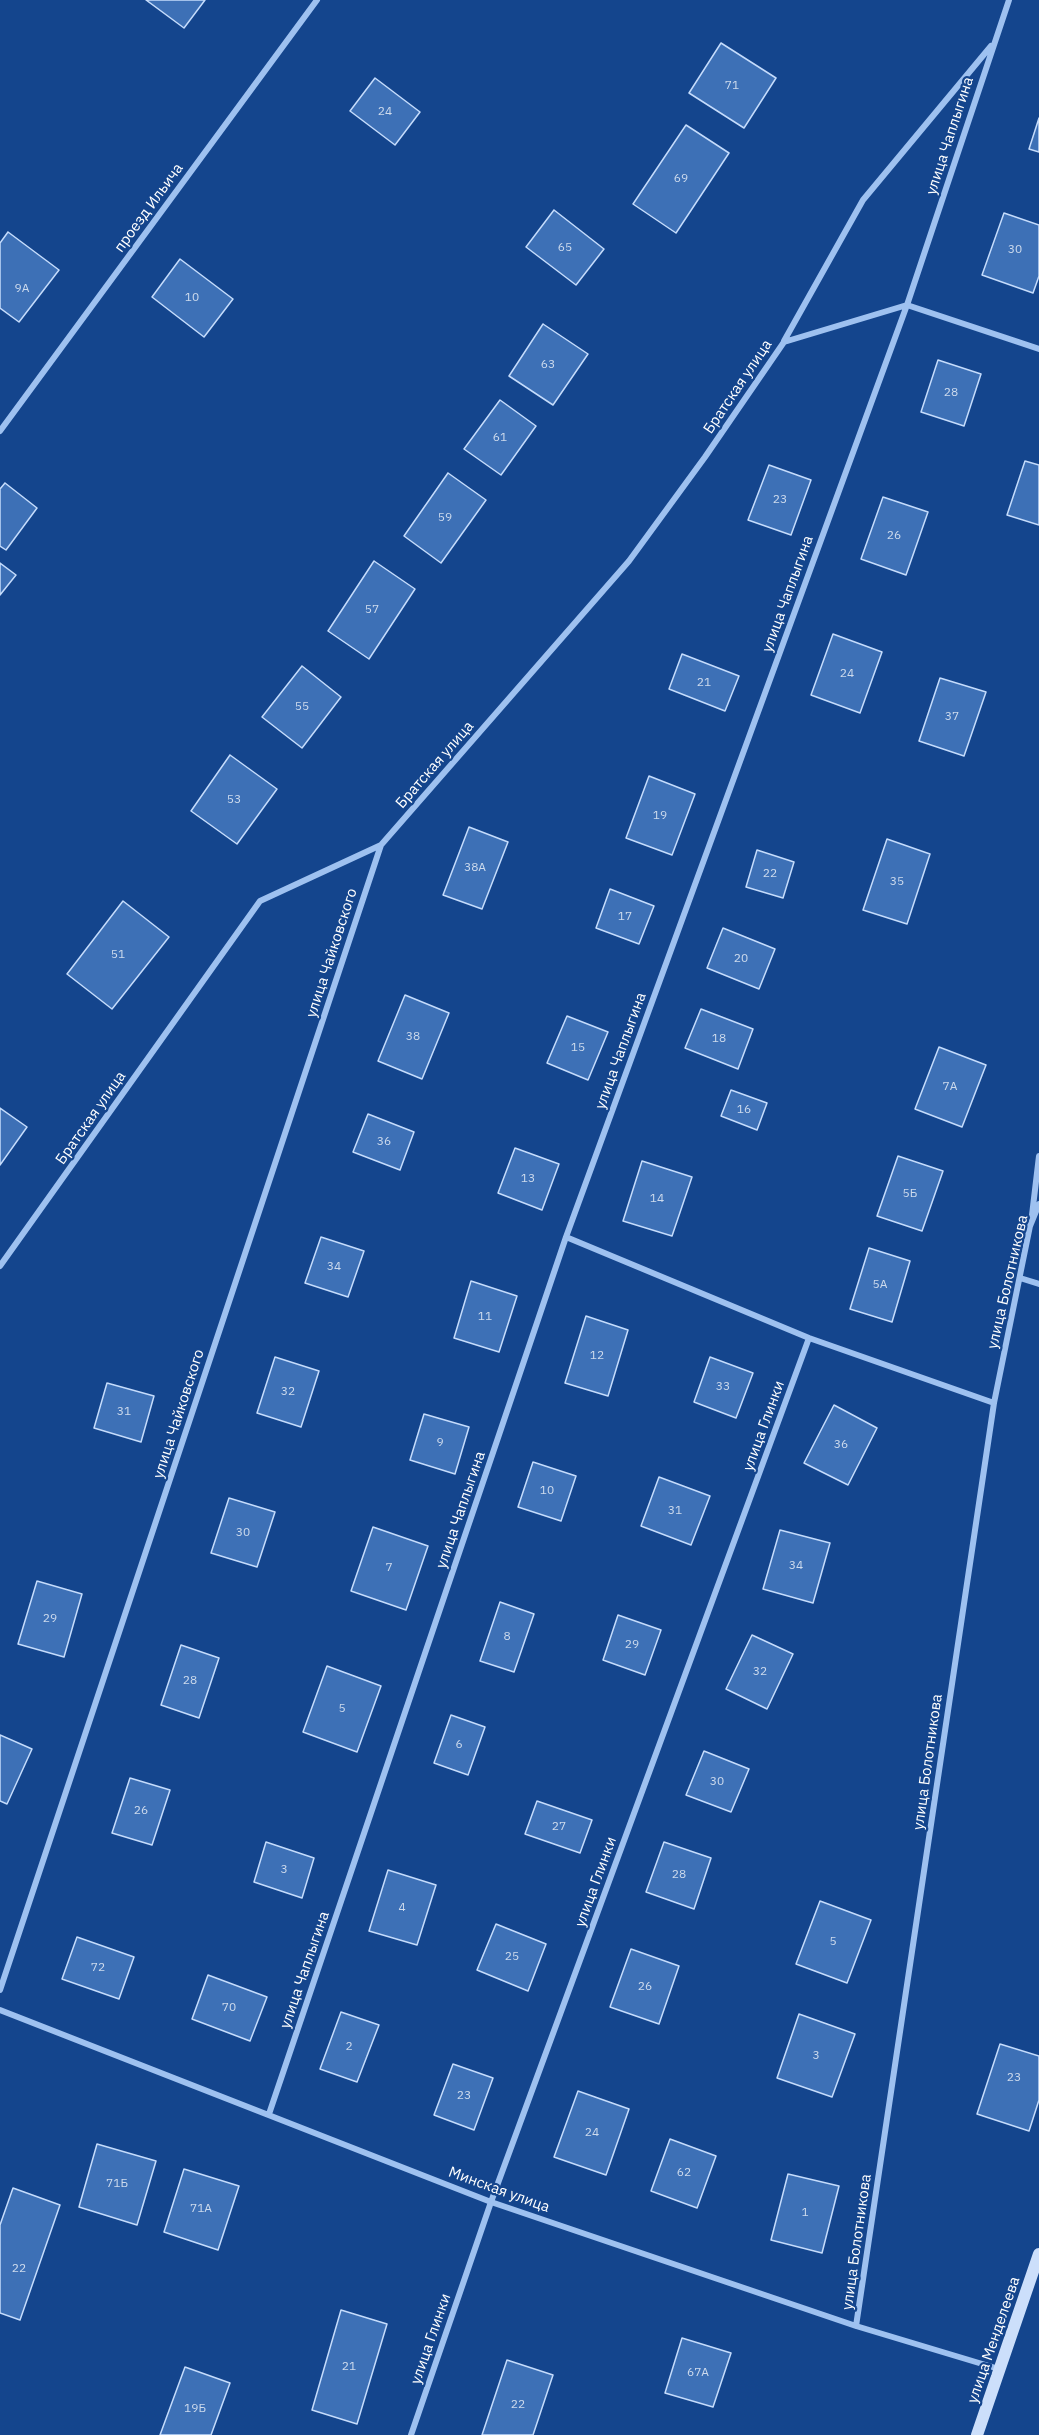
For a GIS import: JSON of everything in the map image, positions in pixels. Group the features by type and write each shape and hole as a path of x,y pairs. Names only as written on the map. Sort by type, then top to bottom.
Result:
{"street":[{"name":"проезд Ильича","path":"0,431 317,0"},
{"name":"улица Чаплыгина","path":"269,2114 566,1237 907,305 1009,0"},
{"path":"784,342 862,200 994,42"},
{"path":"907,305 1039,350"},
{"name":"Братская улица","path":"0,1266 260,901 381,845 629,561 705,457 784,342 907,305"},
{"name":"улица Чайковского","path":"0,1990 381,845"},
{"path":"1030,1226 1039,1156"},
{"name":"улица Болотникова","path":"856,2326 994,1403 1030,1226 1039,1204"},
{"path":"566,1237 809,1338 994,1403"},
{"path":"1020,1278 1039,1284"},
{"name":"улица Глинки","path":"411,2435 491,2202 809,1338"},
{"name":"Минская улица","path":"0,2010 491,2202 856,2326 999,2369"},
{"name":"улица Менделеева","path":"977,2435 1039,2254"}],"building":[{"path":"146,0 205,0 184,28"},
{"path":"721,43 776,78 744,128 689,93"},
{"path":"375,78 420,112 395,145 350,111"},
{"path":"1039,118 1039,152 1029,149"},
{"path":"686,125 729,153 676,233 633,204"},
{"path":"554,210 604,249 576,285 526,247"},
{"path":"1004,213 1039,225 1039,276 1033,293 982,275"},
{"path":"8,232 59,270 19,322 0,308 0,243"},
{"path":"180,259 233,299 204,337 152,297"},
{"path":"543,324 588,354 553,405 509,376"},
{"path":"938,360 981,374 964,426 921,412"},
{"path":"500,400 536,426 501,475 464,449"},
{"path":"1025,461 1039,465 1039,525 1007,515"},
{"path":"769,465 811,480 791,535 748,520"},
{"path":"448,473 486,500 441,563 404,536"},
{"path":"5,483 37,508 6,550 0,546 0,489"},
{"path":"883,497 928,512 906,575 861,559"},
{"path":"374,561 415,589 369,659 328,631"},
{"path":"0,563 16,575 0,595"},
{"path":"833,634 882,652 860,713 811,695"},
{"path":"682,654 739,676 725,711 669,689"},
{"path":"302,666 341,697 302,748 262,717"},
{"path":"940,678 986,692 964,756 919,741"},
{"path":"230,755 277,789 237,844 191,811"},
{"path":"649,776 695,794 672,855 626,838"},
{"path":"469,827 508,842 482,909 443,895"},
{"path":"887,839 930,854 907,924 863,910"},
{"path":"757,850 794,862 783,898 746,887"},
{"path":"610,889 654,906 639,944 596,928"},
{"path":"123,901 169,937 112,1009 67,974"},
{"path":"723,928 775,949 759,989 707,968"},
{"path":"405,995 449,1013 422,1079 378,1061"},
{"path":"701,1009 753,1029 738,1069 685,1048"},
{"path":"567,1016 608,1032 588,1080 547,1063"},
{"path":"939,1047 986,1065 962,1127 915,1109"},
{"path":"731,1090 767,1103 757,1130 721,1116"},
{"path":"0,1108 27,1127 0,1165"},
{"path":"368,1114 414,1132 400,1170 353,1152"},
{"path":"515,1148 559,1164 542,1210 498,1193"},
{"path":"898,1156 943,1171 922,1231 877,1216"},
{"path":"642,1161 692,1177 672,1236 623,1221"},
{"path":"321,1237 364,1251 348,1297 305,1283"},
{"path":"869,1248 910,1261 892,1322 850,1309"},
{"path":"471,1281 517,1296 499,1352 454,1338"},
{"path":"586,1316 628,1330 608,1396 565,1383"},
{"path":"275,1357 319,1371 301,1427 257,1413"},
{"path":"710,1357 753,1373 736,1418 694,1402"},
{"path":"107,1383 154,1396 141,1442 94,1428"},
{"path":"834,1405 877,1428 848,1485 804,1463"},
{"path":"424,1414 469,1427 455,1474 410,1460"},
{"path":"533,1462 576,1476 561,1521 518,1507"},
{"path":"659,1477 710,1496 691,1545 641,1526"},
{"path":"229,1498 275,1512 257,1567 211,1553"},
{"path":"373,1527 428,1546 406,1610 351,1591"},
{"path":"780,1530 830,1543 813,1603 763,1589"},
{"path":"37,1581 82,1594 64,1657 18,1644"},
{"path":"500,1602 534,1614 514,1672 480,1661"},
{"path":"618,1615 661,1630 645,1675 603,1660"},
{"path":"752,1635 793,1654 767,1709 726,1689"},
{"path":"181,1645 219,1658 199,1718 161,1705"},
{"path":"327,1666 381,1686 357,1752 303,1732"},
{"path":"451,1715 485,1727 468,1775 434,1763"},
{"path":"0,1735 32,1749 7,1804 0,1801"},
{"path":"704,1751 749,1769 731,1812 686,1795"},
{"path":"130,1778 170,1790 152,1845 112,1833"},
{"path":"537,1801 592,1820 580,1853 525,1834"},
{"path":"266,1842 314,1858 302,1898 254,1882"},
{"path":"664,1842 711,1858 694,1909 646,1892"},
{"path":"388,1870 436,1885 417,1945 369,1931"},
{"path":"820,1901 871,1920 847,1983 796,1964"},
{"path":"496,1924 546,1944 528,1991 477,1970"},
{"path":"77,1937 134,1957 119,1999 62,1979"},
{"path":"631,1949 679,1966 659,2024 610,2007"},
{"path":"208,1975 267,1997 250,2041 192,2019"},
{"path":"341,2012 379,2025 357,2082 320,2069"},
{"path":"799,2014 855,2034 832,2097 777,2078"},
{"path":"1000,2044 1039,2056 1039,2100 1029,2131 977,2114"},
{"path":"453,2064 493,2078 474,2130 434,2115"},
{"path":"578,2091 629,2109 606,2175 554,2157"},
{"path":"670,2139 716,2156 697,2208 651,2191"},
{"path":"97,2144 156,2161 137,2225 79,2207"},
{"path":"184,2169 239,2186 218,2250 164,2232"},
{"path":"788,2174 839,2186 822,2253 771,2240"},
{"path":"13,2188 60,2205 20,2320 0,2313 0,2225"},
{"path":"341,2310 387,2324 357,2424 312,2410"},
{"path":"682,2338 731,2353 713,2407 665,2393"},
{"path":"507,2360 553,2375 533,2435 482,2435"},
{"path":"185,2367 230,2383 211,2435 160,2435"}]}
